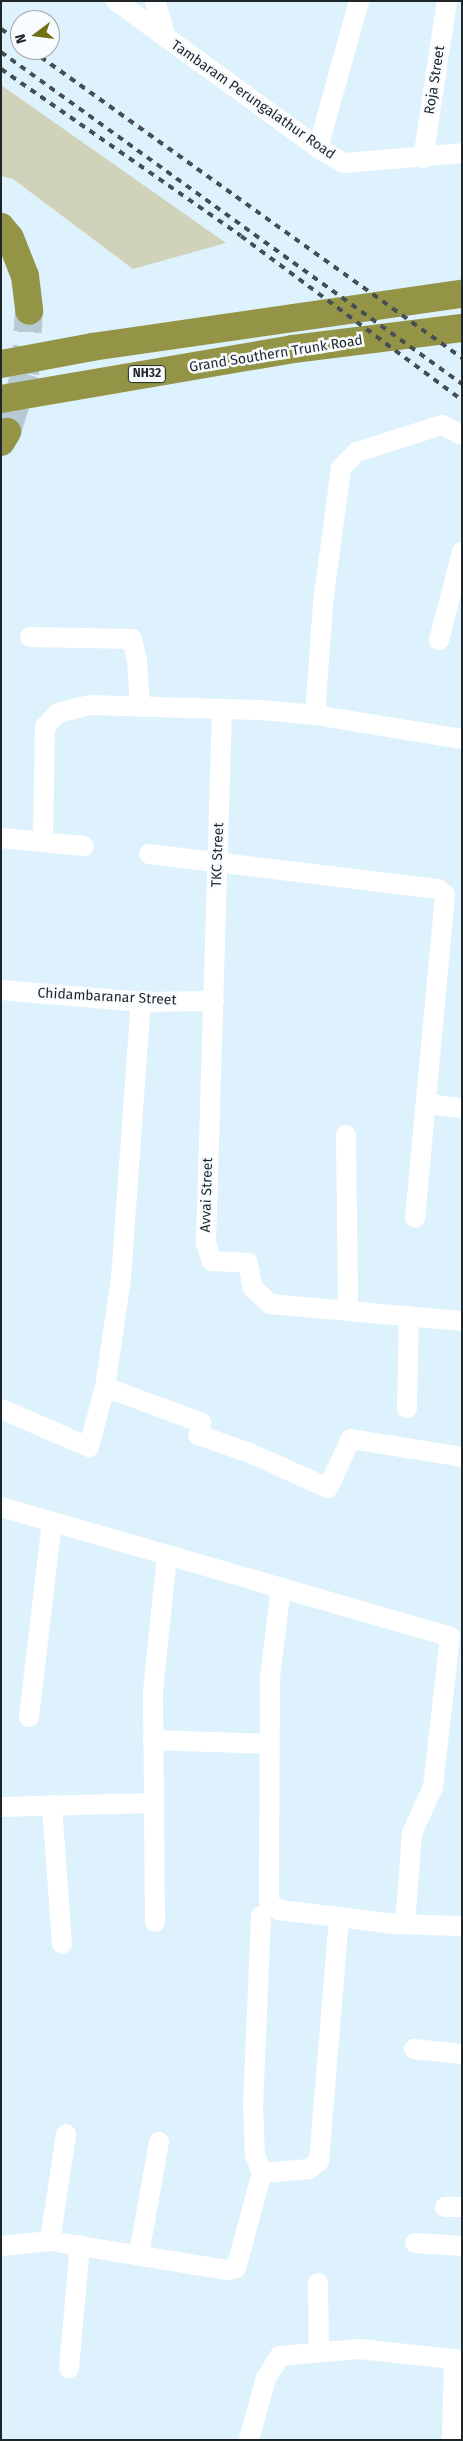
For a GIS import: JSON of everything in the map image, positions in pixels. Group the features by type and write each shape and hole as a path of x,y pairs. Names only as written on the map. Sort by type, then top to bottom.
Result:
{"highway":[{"path":"1,227 10,238 25,276 29,311"},
{"path":"1,364 92,347 462,294"},
{"name":"Grand Southern Trunk Road","path":"1,399 293,349 462,328"}],"street":[{"name":"Tambaram Perungalathur Road","path":"116,1 318,148 344,162 422,158 462,153"},
{"path":"155,1 166,38"},
{"path":"318,148 359,1"},
{"name":"Roja Street","path":"422,158 447,1"},
{"path":"316,715 323,603 341,468 357,452 442,425 462,435"},
{"path":"439,640 462,552"},
{"path":"30,637 132,639 137,660 140,707"},
{"path":"44,840 45,727 58,712 90,705 222,709 316,715 462,740"},
{"name":"TKC Street","path":"214,1001 222,709"},
{"path":"1,838 44,840 84,846"},
{"path":"150,854 442,892 446,900 428,1104 415,1218"},
{"name":"Chidambaranar Street","path":"1,990 141,1002 214,1001"},
{"name":"Avvai Street","path":"214,1001 206,1243 212,1261 248,1263 253,1288 270,1304 348,1309 462,1321"},
{"path":"1,1409 89,1447 105,1387 121,1278 141,1002"},
{"path":"428,1104 462,1108"},
{"path":"346,1135 348,1309"},
{"path":"407,1408 409,1316"},
{"path":"105,1387 328,1488 351,1439 462,1457"},
{"path":"1,1507 456,1639 433,1787 412,1833 405,1924"},
{"path":"29,1717 52,1522"},
{"path":"155,1922 153,1740 156,1652 167,1555"},
{"path":"281,1588 270,1676 269,1902 279,1910 405,1924 462,1926"},
{"path":"153,1740 270,1744"},
{"path":"1,1807 153,1803"},
{"path":"52,1805 62,1944"},
{"path":"1,2246 50,2241 228,2270 236,2268 262,2173 255,2156 253,2105 261,1916"},
{"path":"262,2173 309,2169 320,2161 339,1917"},
{"path":"414,2048 462,2054"},
{"path":"50,2241 66,2134"},
{"path":"139,2254 159,2142"},
{"path":"415,2243 462,2246"},
{"path":"69,2368 80,2245"},
{"path":"318,2283 319,2352"},
{"path":"249,2440 266,2378 280,2356 359,2349 458,2360 452,2440"}],"green space":[{"path":"1,85 226,243 133,269 13,179 1,176"}],"tunnel":[{"path":"7,432 25,374 29,311"}],"railway":[{"path":"1,29 10,35"},
{"path":"1,52 462,384"},
{"path":"45,60 462,358"},
{"path":"1,69 241,236 462,400"}]}
